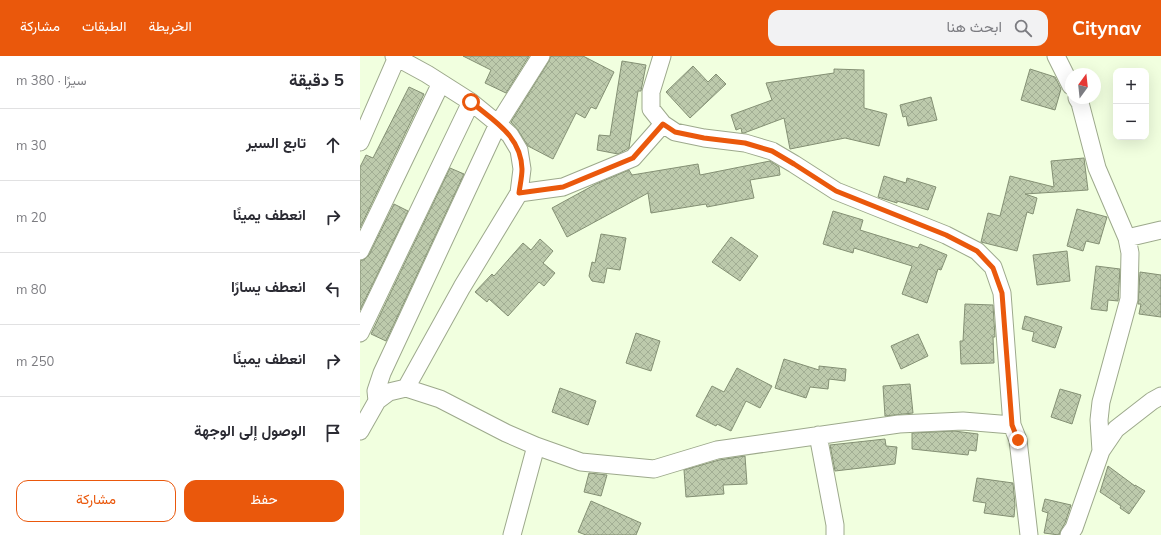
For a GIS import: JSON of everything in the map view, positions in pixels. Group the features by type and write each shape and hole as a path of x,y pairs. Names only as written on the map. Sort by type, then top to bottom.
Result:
{"street":[{"path":"377,402 376,391 382,373 498,124 541,56"},
{"path":"662,56 651,92 651,109 663,124 675,132 704,138 745,143 772,151 836,191 946,235 977,251 993,268 1002,293 1012,425 1018,440 1028,535"},
{"path":"1056,56 1065,74"},
{"path":"360,142 395,57 427,74 471,102 510,135 519,150 522,169 519,193 462,287 406,388"},
{"path":"360,251 441,83"},
{"path":"360,333 471,102"},
{"path":"1080,104 1097,168 1127,238 1130,253 1129,299 1101,402 1099,420 1101,451"},
{"path":"519,193 563,187 633,158 663,124"},
{"path":"1127,238 1161,230"},
{"path":"360,431 377,402 389,392 406,388 440,399 506,433 536,446 581,462 654,469 717,450 899,424 963,421 1012,425"},
{"path":"1069,535 1074,528 1101,451 1116,429 1152,401 1161,396"},
{"path":"818,435 835,525 835,535"},
{"path":"512,535 536,446"}],"building":[{"path":"463,56 529,56 506,93 485,83 491,70"},
{"path":"551,56 583,56 614,72 596,109 591,107 585,118 576,113 553,159 528,146 511,122"},
{"path":"622,61 646,65 641,91 638,91 629,148 618,154 597,150 599,135 610,136"},
{"path":"693,66 708,82 716,74 726,84 690,118 666,92"},
{"path":"834,69 864,70 864,108 887,114 879,146 845,138 790,149 784,118 744,133 742,133 741,128 736,130 731,115 772,100 766,83 834,73"},
{"path":"1030,69 1055,77 1061,89 1055,110 1021,100"},
{"path":"409,87 424,94 360,228 360,167 366,155 373,158"},
{"path":"931,97 937,120 908,126 906,116 903,117 900,105"},
{"path":"1084,158 1088,190 1025,194 1037,198 1033,214 1027,212 1017,251 981,242 988,213 1000,216 1010,176 1054,187 1051,161"},
{"path":"770,161 779,167 780,175 750,180 754,198 707,207 706,204 651,213 648,193 567,237 552,208 596,184 629,170 632,175 698,164 700,175"},
{"path":"450,168 464,174 386,341 371,334"},
{"path":"884,176 906,183 907,178 936,187 928,210 878,197"},
{"path":"394,204 408,211 360,310 360,261 369,255"},
{"path":"1077,209 1107,217 1099,244 1086,241 1083,251 1067,246"},
{"path":"833,211 863,220 860,230 918,248 920,244 947,255 941,270 938,269 927,303 902,294 912,266 854,248 853,253 823,244"},
{"path":"601,234 626,238 620,270 607,268 604,283 592,281 589,276 592,262 595,263"},
{"path":"731,237 758,256 740,281 712,262"},
{"path":"540,239 553,251 543,263 555,273 544,286 539,282 508,316 489,299 487,302 475,292 492,274 494,276 523,243 531,250"},
{"path":"1067,251 1070,281 1037,285 1033,255"},
{"path":"1096,266 1120,269 1118,301 1108,300 1107,311 1091,309"},
{"path":"1140,272 1161,275 1161,317 1139,314 1141,304 1138,304"},
{"path":"965,304 993,305 995,337 993,337 994,363 961,364 960,341 963,341"},
{"path":"1025,316 1062,327 1055,348 1032,341 1034,332 1022,329"},
{"path":"636,333 660,341 651,371 626,363"},
{"path":"918,334 928,356 901,369 891,346"},
{"path":"784,359 819,370 819,366 846,369 845,381 829,379 828,389 810,387 806,398 775,388"},
{"path":"737,368 772,386 760,408 746,401 731,431 717,424 716,426 696,416 712,386 724,392"},
{"path":"910,384 913,413 885,416 883,386"},
{"path":"560,388 596,401 588,425 552,412"},
{"path":"1060,389 1081,395 1072,424 1051,417"},
{"path":"954,431 978,434 976,451 969,450 968,455 912,449 912,433"},
{"path":"885,439 886,446 897,447 895,464 835,471 830,445"},
{"path":"745,456 747,484 723,485 724,494 686,497 684,470 719,460"},
{"path":"1108,466 1135,486 1145,491 1129,514 1120,508 1121,506 1100,492"},
{"path":"589,473 607,475 601,496 584,492"},
{"path":"977,478 1013,483 1015,505 1014,517 984,513 986,503 973,501"},
{"path":"1045,499 1071,505 1059,535 1044,533 1048,513 1042,511"},
{"path":"591,501 641,523 636,535 586,535 578,532"}],"route":[{"path":"471,102 510,135 519,150 522,169 519,193 563,187 633,158 663,124 675,132 704,138 745,143 772,151 836,191 946,235 977,251 993,268 1002,293 1012,425 1018,440"}]}
